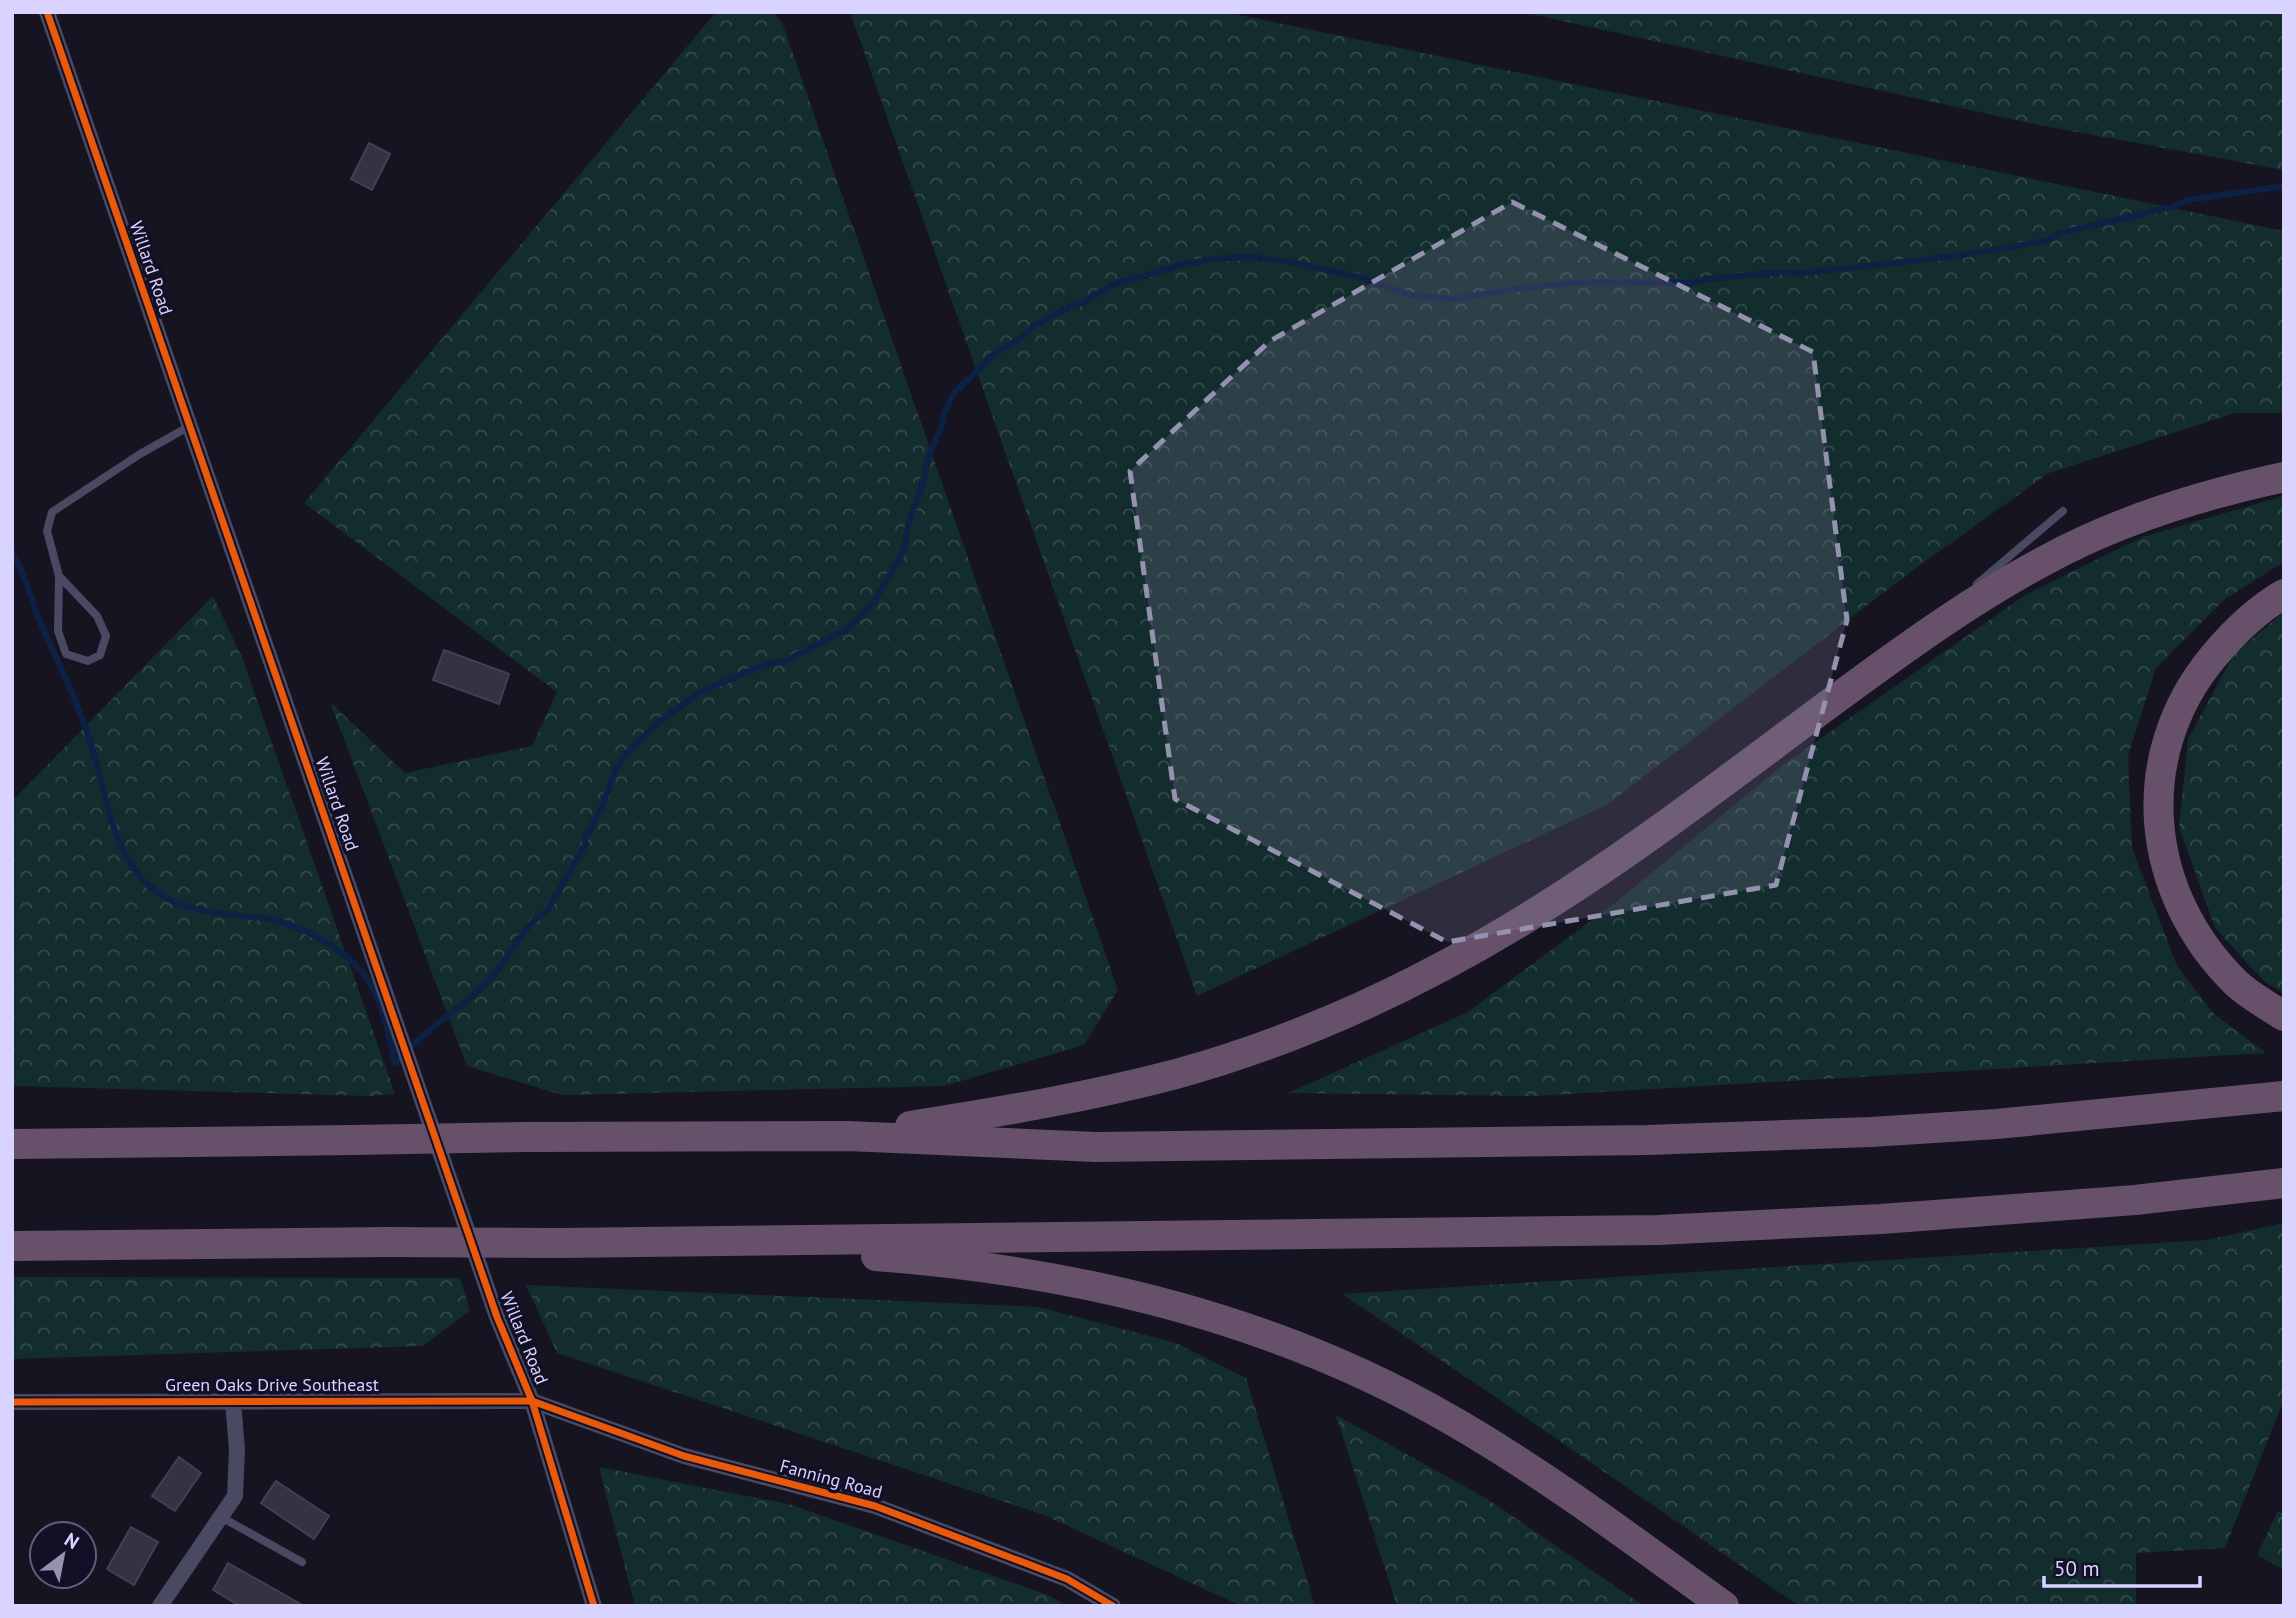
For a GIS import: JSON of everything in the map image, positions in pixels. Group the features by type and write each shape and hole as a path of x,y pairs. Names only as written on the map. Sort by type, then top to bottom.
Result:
{"highway":[{"path":"848,1136 1019,1109 1177,1073 1310,1028 1381,999 1466,954 1572,889 1889,660 1989,592 2046,559 2095,536 2169,507 2243,485 2284,477"},
{"path":"2284,594 2228,639 2202,671 2182,704 2171,729 2161,766 2157,806 2160,838 2170,881 2187,922 2210,954 2237,984 2284,1016"},
{"path":"12,1144 848,1136 1096,1147 1662,1140 1996,1124 2284,1096"},
{"path":"12,1246 708,1242 1658,1230 1881,1219 2135,1200 2284,1183"},
{"path":"708,1242 897,1257 1083,1283 1174,1304 1268,1335 1353,1370 1451,1420 1552,1482 1724,1606"}],"street":[{"name":"Willard Road","path":"47,12 492,1304 532,1401 594,1606"},
{"path":"160,1606 235,1496 237,1450 233,1401"},
{"name":"Green Oaks Drive Southeast","path":"12,1402 532,1401"},
{"name":"Fanning Road","path":"532,1401 684,1457 875,1506 1067,1579 1113,1606"}],"lane":[{"path":"59,576 97,616 106,636 100,655 88,661 66,654 58,631 59,576 47,531 52,512 140,454 190,426"},
{"path":"1970,590 2063,511"},
{"path":"1889,660 1960,598"},
{"path":"221,1517 302,1562"}],"highlighted area":[{"path":"1512,202 1813,352 1847,620 1776,885 1447,942 1175,799 1130,471 1270,341"}],"green space":[{"path":"716,12 774,12 783,25 1118,990 1084,1045 944,1086 562,1095 467,1066 330,702 405,773 532,746 557,692 304,503"},
{"path":"850,12 1225,12 2284,231 2284,413 2235,413 2049,473 1916,568 1608,804 1197,996"},
{"path":"1522,12 2284,12 2284,170 2039,125"},
{"path":"2284,496 2284,562 2225,599 2156,668 2128,756 2132,848 2177,966 2215,1015 2266,1053 1534,1096 1288,1093 1466,1013 1610,907 1783,765 2025,595 2142,537"},
{"path":"213,596 243,660 395,1094 369,1096 12,1086 12,801"},
{"path":"2284,612 2284,993 2266,983 2215,928 2179,827 2188,739 2234,654"},
{"path":"2284,1223 2284,1399 2225,1548 2136,1553 2136,1606 1799,1606 1342,1294 2206,1240"},
{"path":"12,1277 460,1278 470,1311 423,1346 12,1359"},
{"path":"526,1285 1039,1307 1176,1343 1246,1378 1315,1606 1241,1606 1044,1515 557,1353"},
{"path":"1336,1415 1489,1500 1644,1606 1397,1606"},
{"path":"599,1467 789,1504 1048,1595 1067,1606 635,1606"},
{"path":"2278,1511 2284,1514 2284,1570 2257,1555"}],"building":[{"path":"369,143 390,154 372,190 351,179"},
{"path":"444,650 509,674 499,704 433,680"},
{"path":"179,1457 201,1473 175,1511 152,1496"},
{"path":"276,1481 329,1516 314,1539 261,1503"},
{"path":"131,1527 158,1542 134,1585 107,1569"},
{"path":"228,1563 304,1606 240,1606 213,1590"}],"waterway":[{"path":"395,1063 426,1033 484,985 499,969 531,924 547,911 585,845 585,838 601,809 615,771 626,754 660,721 700,692 764,665 786,661 849,628 875,600 904,550 908,525 929,456 954,393 993,355 1022,337 1033,326 1073,305 1083,303 1112,285 1181,265 1213,259 1250,257 1286,261 1359,277 1410,295 1452,299 1522,288 1588,282 1690,283 1708,279 1784,272 1804,273 1957,256 2045,241 2061,233 2171,207 2188,200 2284,186"},
{"path":"12,552 79,709 110,816 135,871 158,893 180,904 204,911 269,919 291,925 344,955 372,987 386,1024 395,1063"}],"cycle path":[{"path":"47,12 497,1317 532,1401 594,1606"},
{"path":"12,1402 532,1401 684,1456 875,1506 1067,1579 1113,1606"}]}
